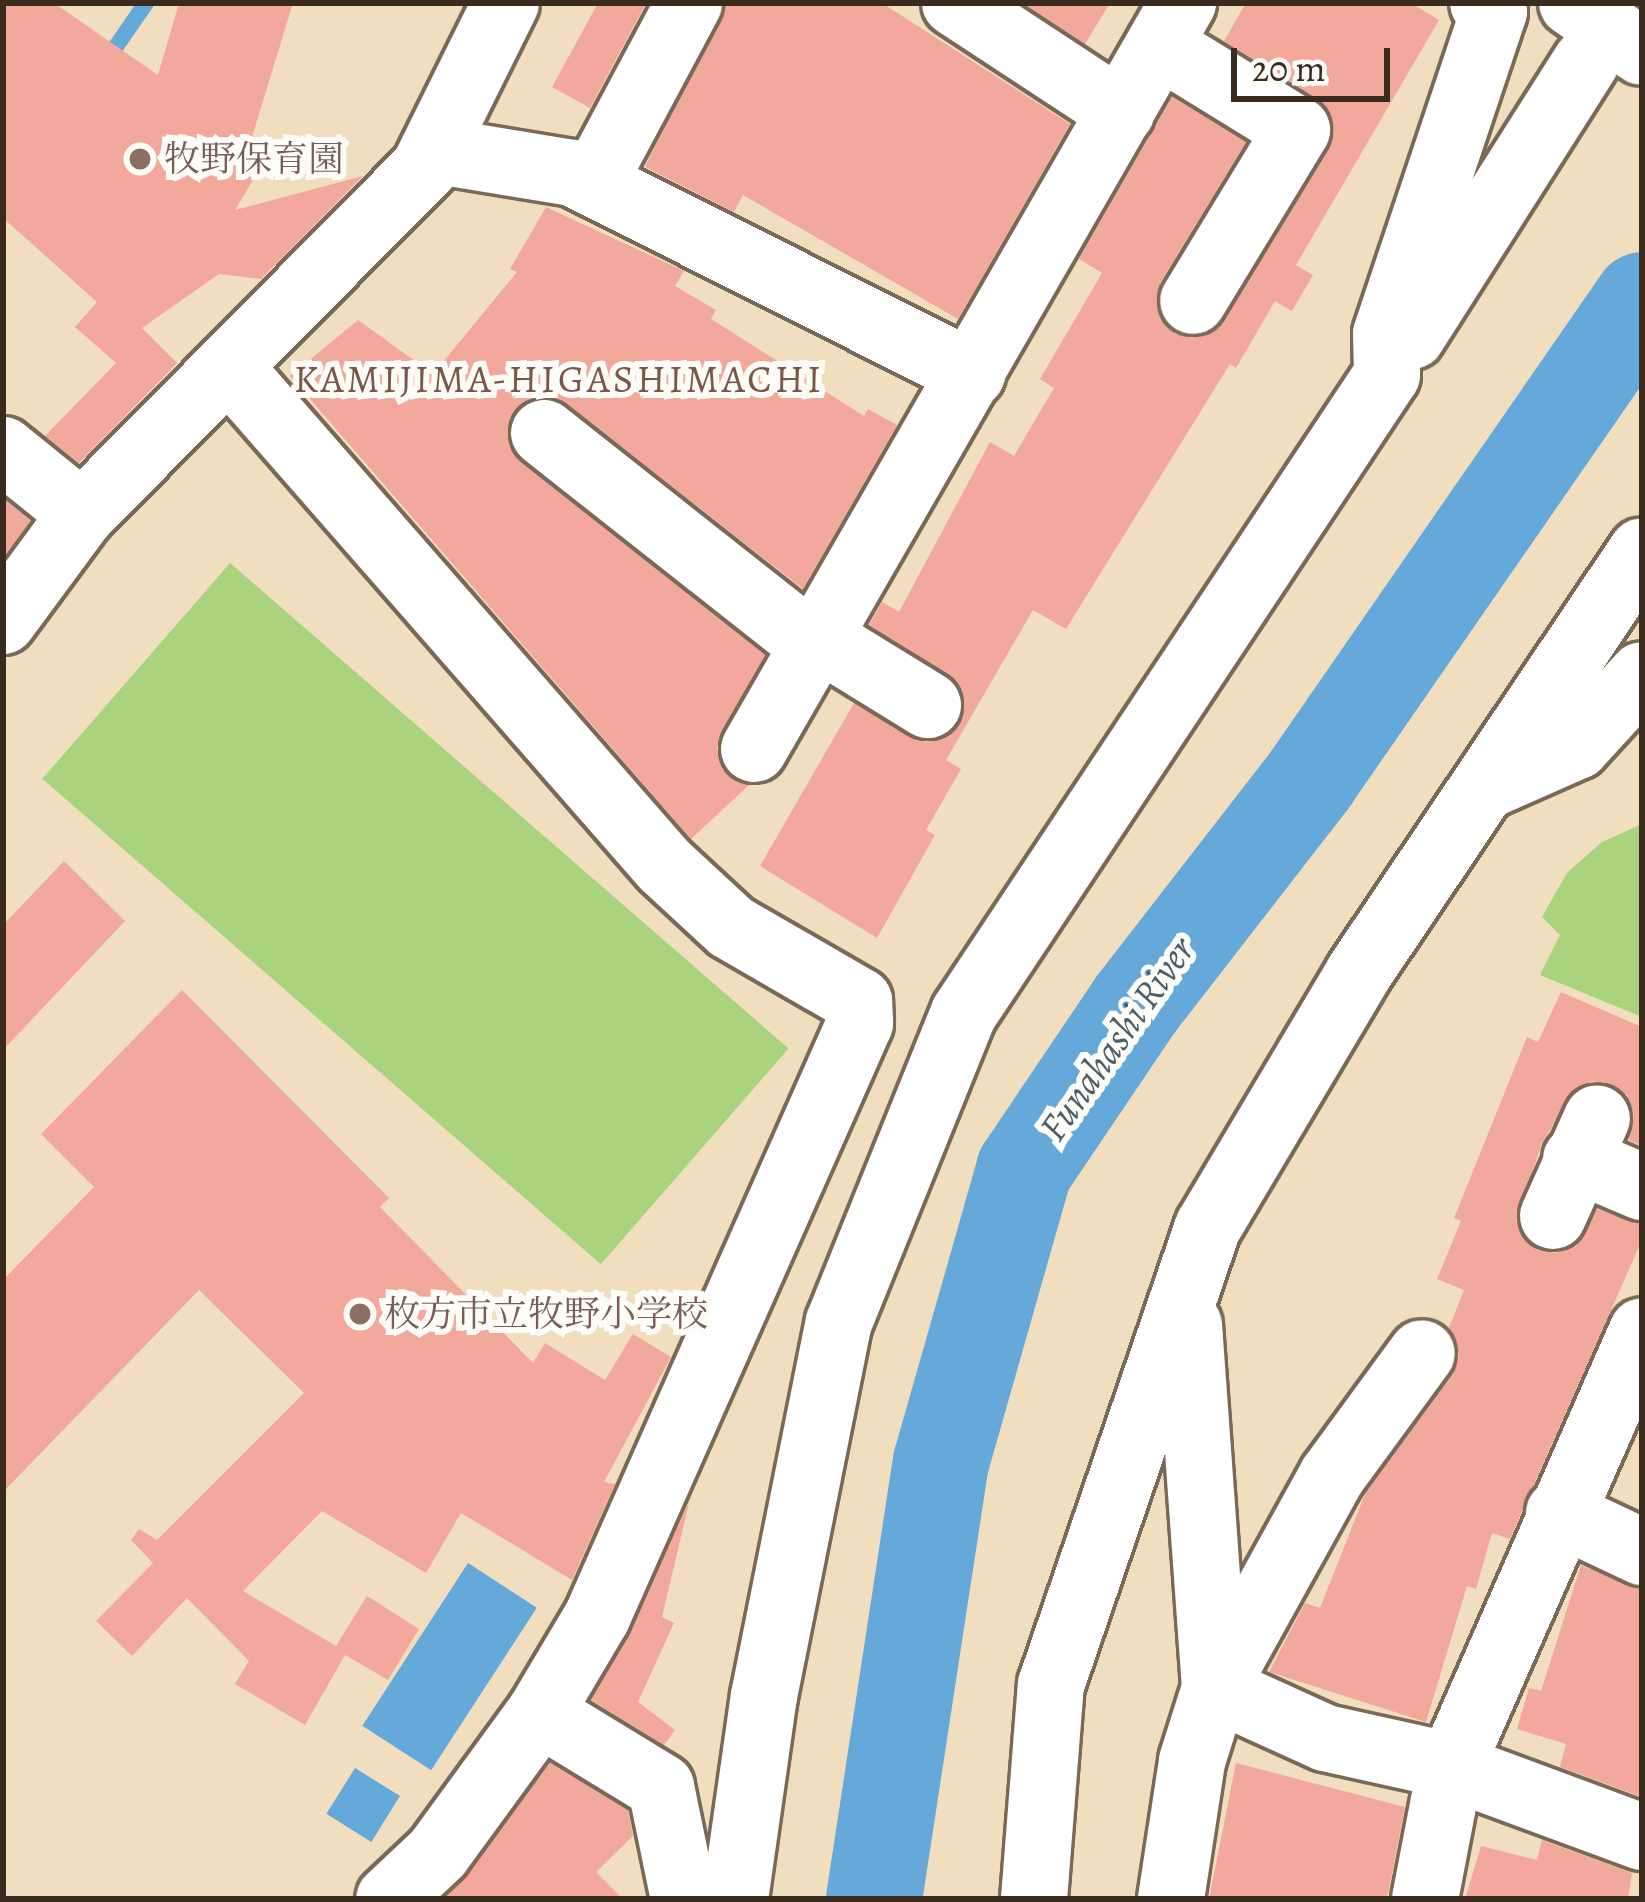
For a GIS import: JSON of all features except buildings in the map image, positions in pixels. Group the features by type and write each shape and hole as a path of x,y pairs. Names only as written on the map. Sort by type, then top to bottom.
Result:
{"street":[{"path":"3,621 82,514 438,151 506,3"},
{"path":"593,183 689,3"},
{"path":"967,6 1121,112"},
{"path":"1387,375 1386,334 1488,7"},
{"path":"754,748 1171,24 1297,130 1193,301"},
{"path":"735,1899 764,1696 839,1322 964,1012 1387,375 1600,39"},
{"path":"438,151 593,183 971,374"},
{"path":"228,366 664,865 731,927 860,1001 860,1023 597,1617 540,1713 404,1894"},
{"path":"544,433 817,642 928,705"},
{"path":"3,450 82,514"},
{"path":"1034,1899 1051,1685 1106,1511 1188,1301 1208,1227 1358,974 1493,783 1642,551"},
{"path":"1493,783 1577,746 1642,674"},
{"path":"1575,1164 1642,1187"},
{"path":"1188,1301 1199,1552 1215,1688"},
{"path":"1425,1899 1450,1769 1642,1331"},
{"path":"1171,1899 1192,1761 1215,1688 1332,1476 1422,1353"},
{"path":"1559,1513 1642,1552"},
{"path":"1215,1688 1325,1738 1450,1769 1642,1838"},
{"path":"540,1713 661,1787 684,1899"}],"green space":[{"path":"230,563 788,1048 601,1264 42,779"},
{"path":"1642,824 1642,1017 1540,975 1560,935 1542,917 1567,873 1602,842"}],"water":[{"path":"468,1563 537,1608 431,1770 362,1726"},
{"path":"355,1768 400,1796 371,1842 326,1814"}],"waterway":[{"path":"106,61 146,3"},
{"name":"Funahashi River","path":"874,1899 941,1462 1024,1170 1136,1004 1311,778 1642,300"}],"place":[{"name":"牧野保育園","path":"140,159"},
{"name":"枚方市立牧野小学校","path":"360,1314"}],"district":[{"name":"KAMIJIMA-HIGASHIMACHI","path":"559,379"}]}
